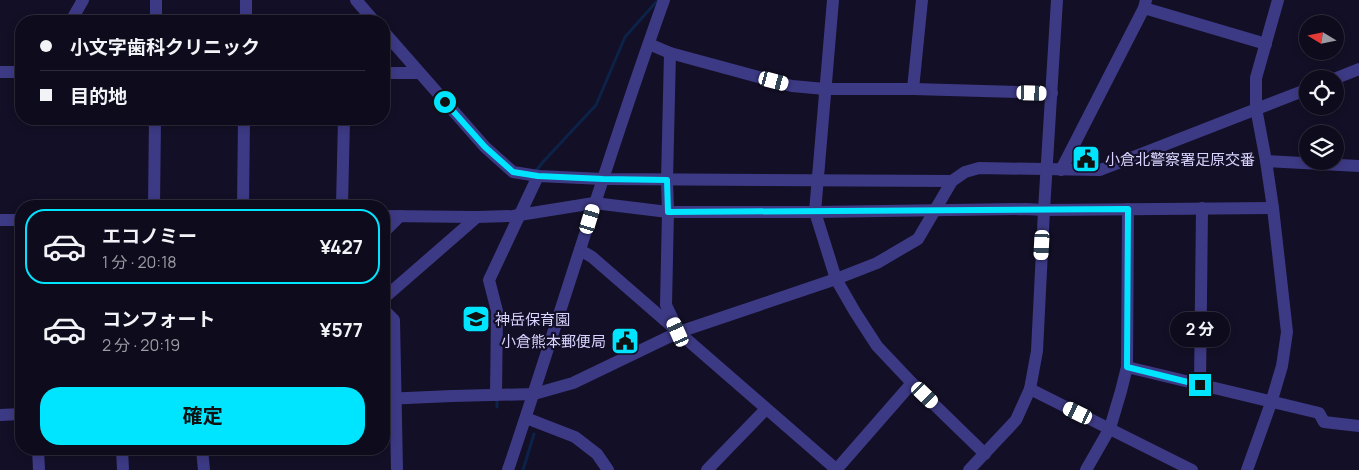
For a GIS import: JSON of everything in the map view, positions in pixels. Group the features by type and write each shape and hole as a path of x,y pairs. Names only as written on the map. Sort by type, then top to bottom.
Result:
{"street":[{"path":"74,15 83,0"},
{"path":"156,0 156,15"},
{"path":"246,0 246,15"},
{"path":"356,0 369,15"},
{"path":"833,0 814,212 836,279 877,346 985,454"},
{"path":"913,89 922,0"},
{"path":"969,470 1016,420 1030,389 1037,351 1057,0"},
{"path":"1247,470 1272,403 1282,366 1287,332 1273,208 1256,108 1256,78 1278,0"},
{"path":"508,470 594,203 663,4"},
{"path":"1061,170 1145,4 1266,44"},
{"path":"390,39 485,147 513,172 603,179 952,181"},
{"path":"649,44 670,53 792,86 825,89 913,89 1052,93"},
{"path":"670,53 666,305 678,332"},
{"path":"1344,75 1359,69"},
{"path":"390,73 419,73"},
{"path":"390,399 534,394 573,383 678,332 836,279 877,263 918,239 952,181 965,172 979,168 1100,170 1299,92"},
{"path":"154,200 155,125"},
{"path":"243,200 244,125"},
{"path":"342,200 344,125"},
{"path":"1266,161 1359,166"},
{"path":"500,395 497,311 490,280 533,175"},
{"path":"390,216 477,217 517,215 594,203 668,212 1273,208"},
{"path":"1200,385 1202,208"},
{"path":"1086,470 1110,428 1127,367 1128,209"},
{"path":"390,226 400,216"},
{"path":"390,293 477,217"},
{"path":"0,220 15,220"},
{"path":"580,250 592,257 836,470 912,383"},
{"path":"390,316 394,320 390,399 397,470"},
{"path":"1127,367 1319,413 1324,422 1359,426"},
{"path":"1030,389 1192,470"},
{"path":"707,470 766,409"},
{"path":"0,415 15,414"},
{"path":"526,418 575,437 597,454 608,470"},
{"path":"38,455 39,470"},
{"path":"122,455 123,470"},
{"path":"203,455 204,470"}],"waterway":[{"path":"535,172 596,105 625,37 658,0"},
{"path":"497,398 497,407"},
{"path":"523,470 534,434"}],"place":[{"name":"小倉北警察署足原交番","path":"1086,159"},
{"name":"神岳保育園","path":"476,319"},
{"name":"小倉熊本郵便局","path":"625,341"}],"route":[{"path":"445,102 485,147 513,172 538,176 667,180 668,212 1128,209 1127,367 1200,385"}]}
